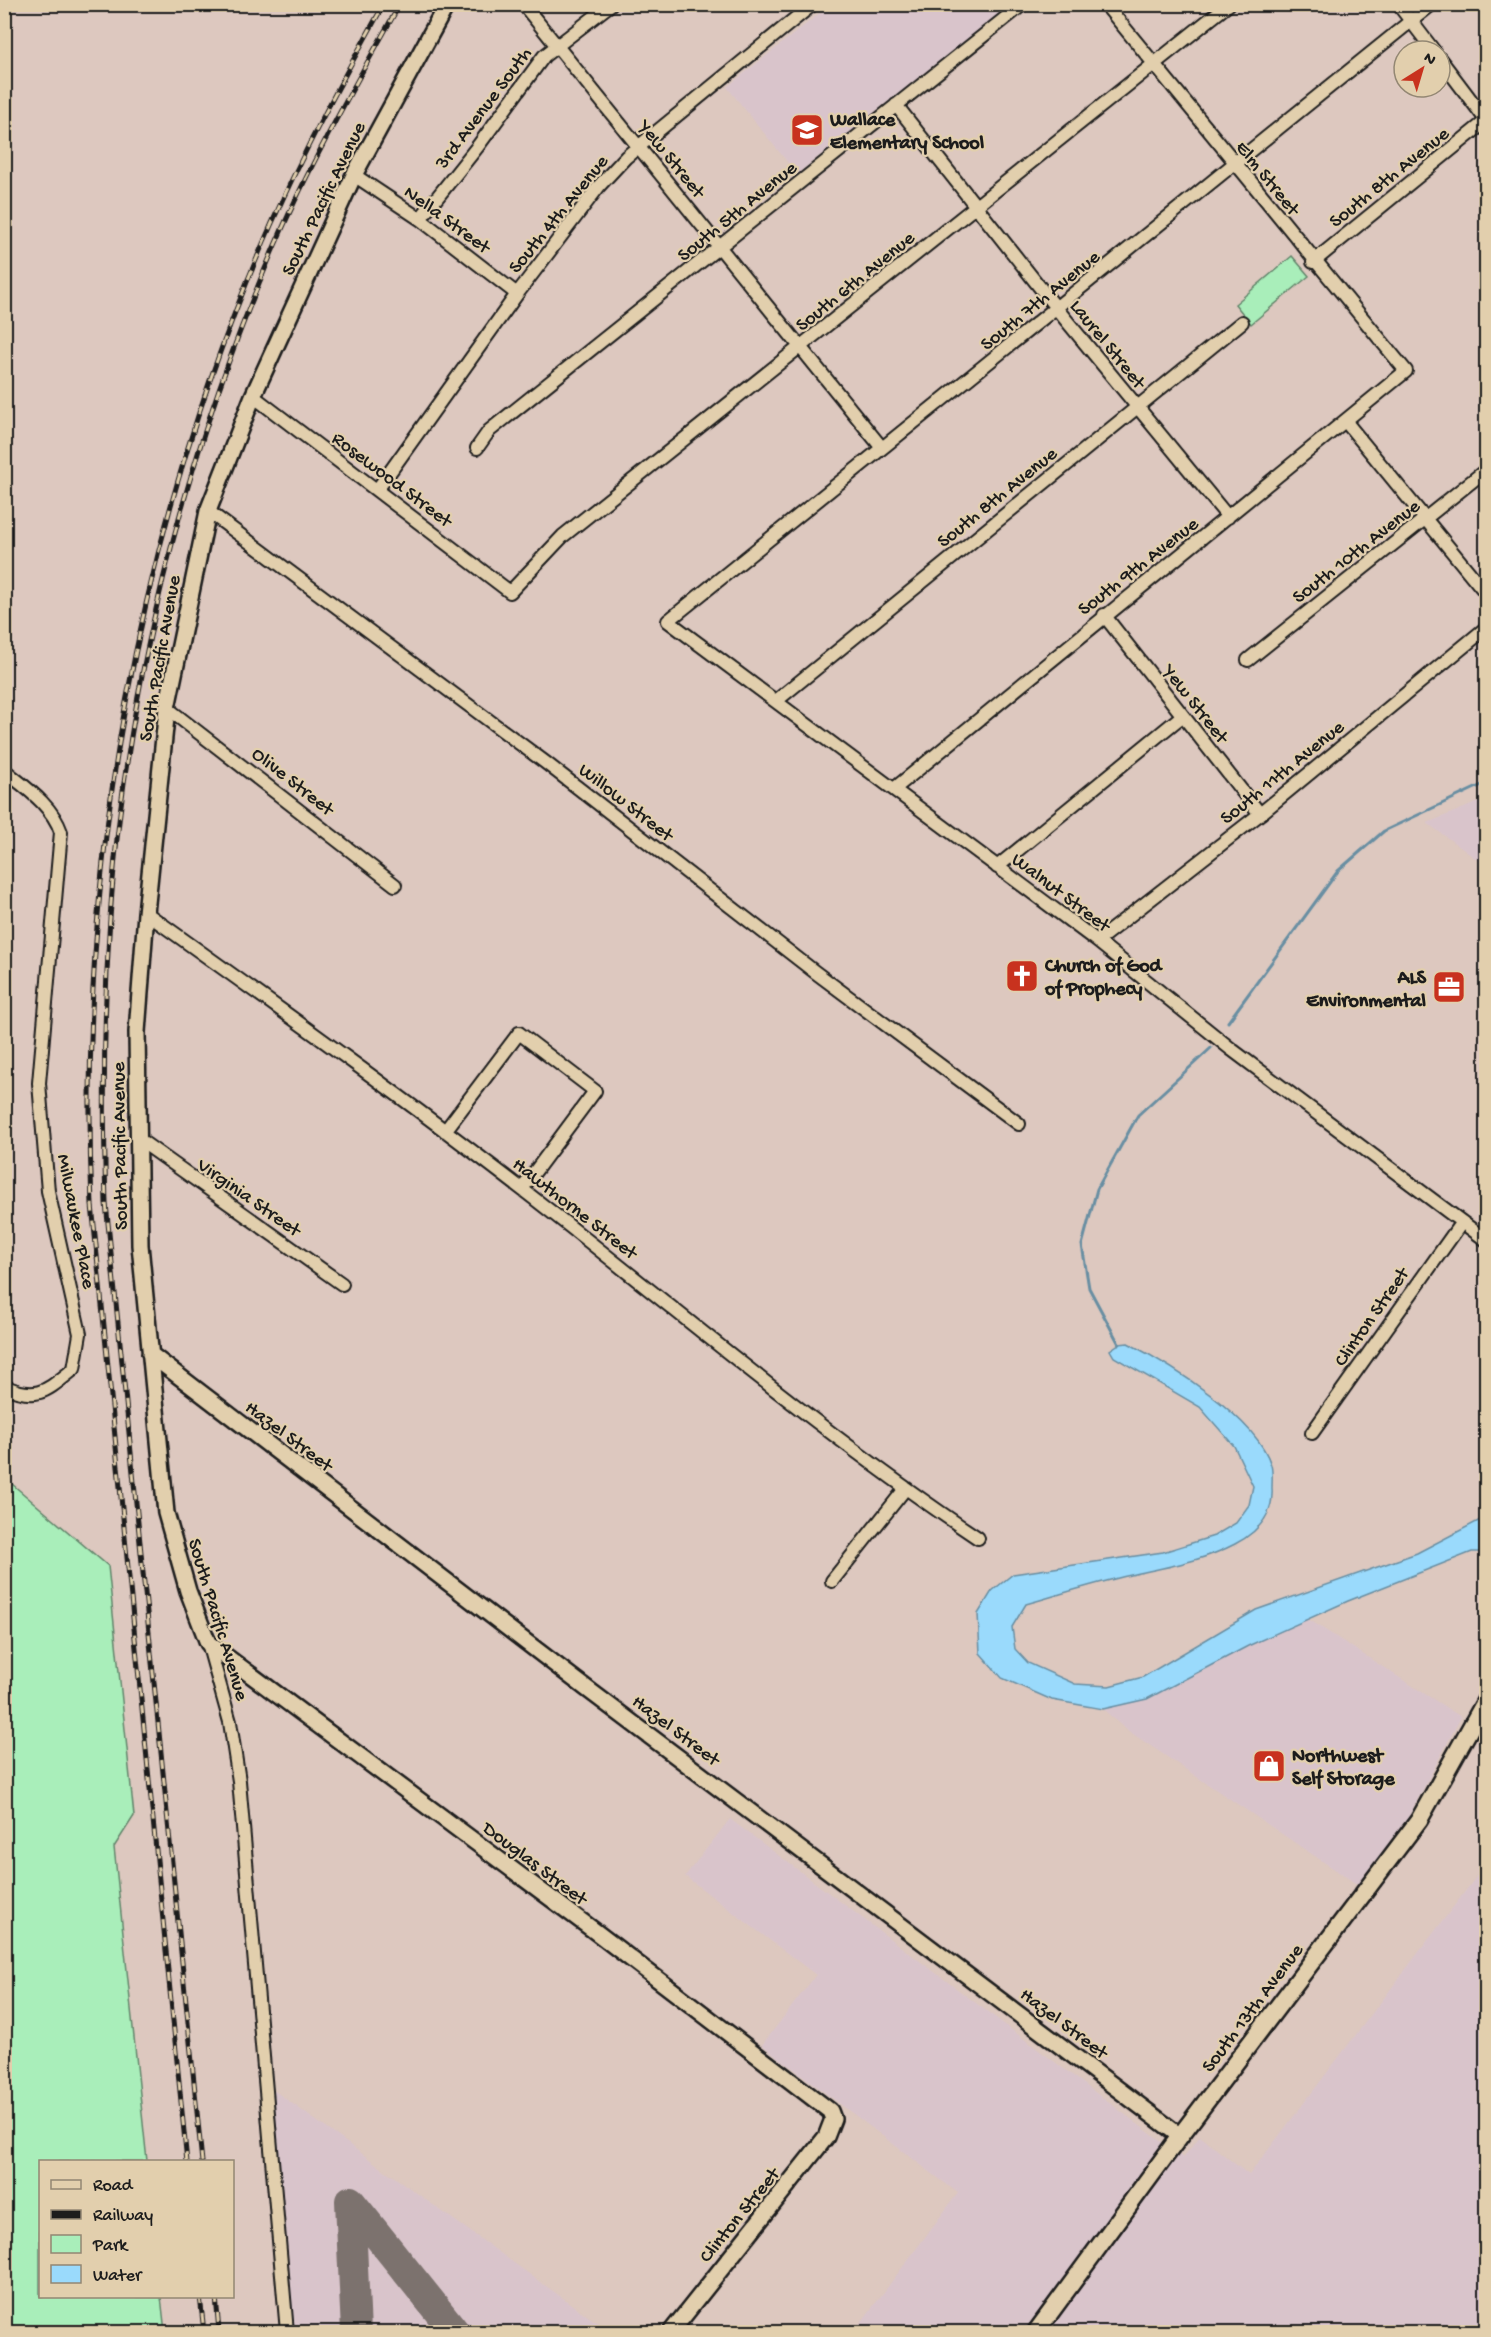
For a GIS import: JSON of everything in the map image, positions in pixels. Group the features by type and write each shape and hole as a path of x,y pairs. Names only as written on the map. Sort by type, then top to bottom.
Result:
{"main road":[{"name":"South 13th Avenue","path":"1036,2332 1180,2136 1419,1821 1486,1700"}],"street":[{"name":"South Pacific Avenue","path":"287,2332 258,1968 239,1781 230,1722 208,1643 188,1591 166,1513 140,1245 137,1032 146,913 167,708 207,511 253,396 354,175 447,4"},
{"name":"Yew Street","path":"523,4 882,448"},
{"name":"3rd Avenue South","path":"420,219 478,146 544,56 611,4"},
{"name":"South 5th Avenue","path":"477,448 489,431 721,248 1023,4"},
{"name":"Elm Street","path":"1105,4 1313,262 1406,372"},
{"name":"South 6th Avenue","path":"510,592 563,536 1229,4"},
{"path":"1398,4 1425,39"},
{"name":"South 7th Avenue","path":"668,621 1432,4"},
{"name":"South 4th Avenue","path":"377,490 517,294 599,186 639,147 812,5"},
{"path":"1452,75 1486,121"},
{"name":"Laurel Street","path":"896,105 1057,309 1228,517"},
{"name":"South 8th Avenue","path":"1313,262 1486,121"},
{"name":"Nella Street","path":"354,175 420,219 517,294"},
{"name":"South 8th Avenue","path":"776,701 1242,322"},
{"name":"South 9th Avenue","path":"894,789 1104,615 1406,372"},
{"name":"Rosewood Street","path":"253,396 510,592"},
{"path":"1346,422 1427,518 1486,593"},
{"name":"South 10th Avenue","path":"1248,660 1486,470"},
{"name":"Willow Street","path":"207,511 546,763 818,974 1019,1124"},
{"name":"Yew Street","path":"1104,615 1260,814"},
{"name":"Walnut Street","path":"668,621 1097,942 1231,1049 1486,1240"},
{"name":"South 11th Avenue","path":"1097,942 1260,814 1486,628"},
{"name":"Olive Street","path":"167,708 395,885"},
{"path":"997,867 1182,716"},
{"name":"Milwaukee Place","path":"4,770 40,800 57,821 62,843 39,1083 48,1191 80,1334 74,1369 48,1390 24,1395 4,1386"},
{"name":"Hawthorne Street","path":"146,913 244,982 445,1131 905,1489 978,1538"},
{"path":"445,1131 519,1034 595,1090 522,1189"},
{"name":"Virginia Street","path":"137,1138 342,1284"},
{"name":"Clinton Street","path":"1312,1433 1462,1222"},
{"name":"Hazel Street","path":"150,1354 1180,2136"},
{"path":"832,1581 905,1489"},
{"name":"Douglas Street","path":"208,1643 825,2105 833,2119"},
{"name":"Clinton Street","path":"671,2332 826,2137 833,2119"}],"shaded area":[{"name":"Wallace Elementary School","path":"830,5 1010,5 797,174 727,87"},
{"path":"1486,799 1486,866 1427,823"},
{"path":"1308,1619 1461,1717 1408,1818 1358,1885 1124,1728 1103,1709 1147,1699 1248,1646"},
{"path":"730,1819 1183,2158 1200,2136 1249,2175 1486,1864 1486,2332 854,2332 958,2193 762,2045 816,1975 685,1876"},
{"path":"272,2089 610,2332 293,2332"}],"green space":[{"path":"1292,256 1309,276 1251,324 1235,304"},
{"path":"5,1478 108,1566 134,1816 114,1847 147,2160 39,2160 39,2298 161,2298 165,2332 5,2332"}],"water":[{"path":"1128,1343 1188,1379 1249,1429 1263,1447 1271,1465 1270,1506 1263,1521 1251,1534 1223,1550 1184,1563 1026,1604 1012,1627 1015,1649 1028,1663 1075,1684 1109,1686 1143,1677 1256,1610 1417,1553 1486,1517 1486,1552 1472,1552 1348,1601 1248,1646 1147,1699 1103,1709 1052,1700 1002,1678 980,1653 978,1614 992,1591 1013,1574 1163,1552 1214,1536 1236,1523 1249,1505 1253,1486 1234,1446 1200,1407 1114,1357 1110,1350 1119,1344"}],"waterway":[{"path":"1228,1022 1338,871 1384,831 1486,783"},
{"path":"1119,1344 1089,1288 1082,1245 1097,1189 1138,1115 1211,1048"}],"taxiway":[{"path":"350,2201 455,2332"},
{"path":"350,2201 356,2332"}],"railway":[{"path":"187,2160 92,1205 90,1079 95,953 107,828 126,704 152,580 185,459 225,340 272,223 325,112 384,4"},
{"path":"202,2160 106,1203 104,1105 110,910 120,813 144,663 180,514 202,441 226,368 283,227 324,142 400,4"},
{"path":"200,2298 204,2332"},
{"path":"216,2298 219,2332"}],"place":[{"name":"Wallace Elementary School","path":"807,130"},
{"name":"Church of God of Prophecy","path":"1022,976"},
{"name":"ALS Environmental","path":"1449,987"},
{"name":"Northwest Self Storage","path":"1269,1766"}]}
